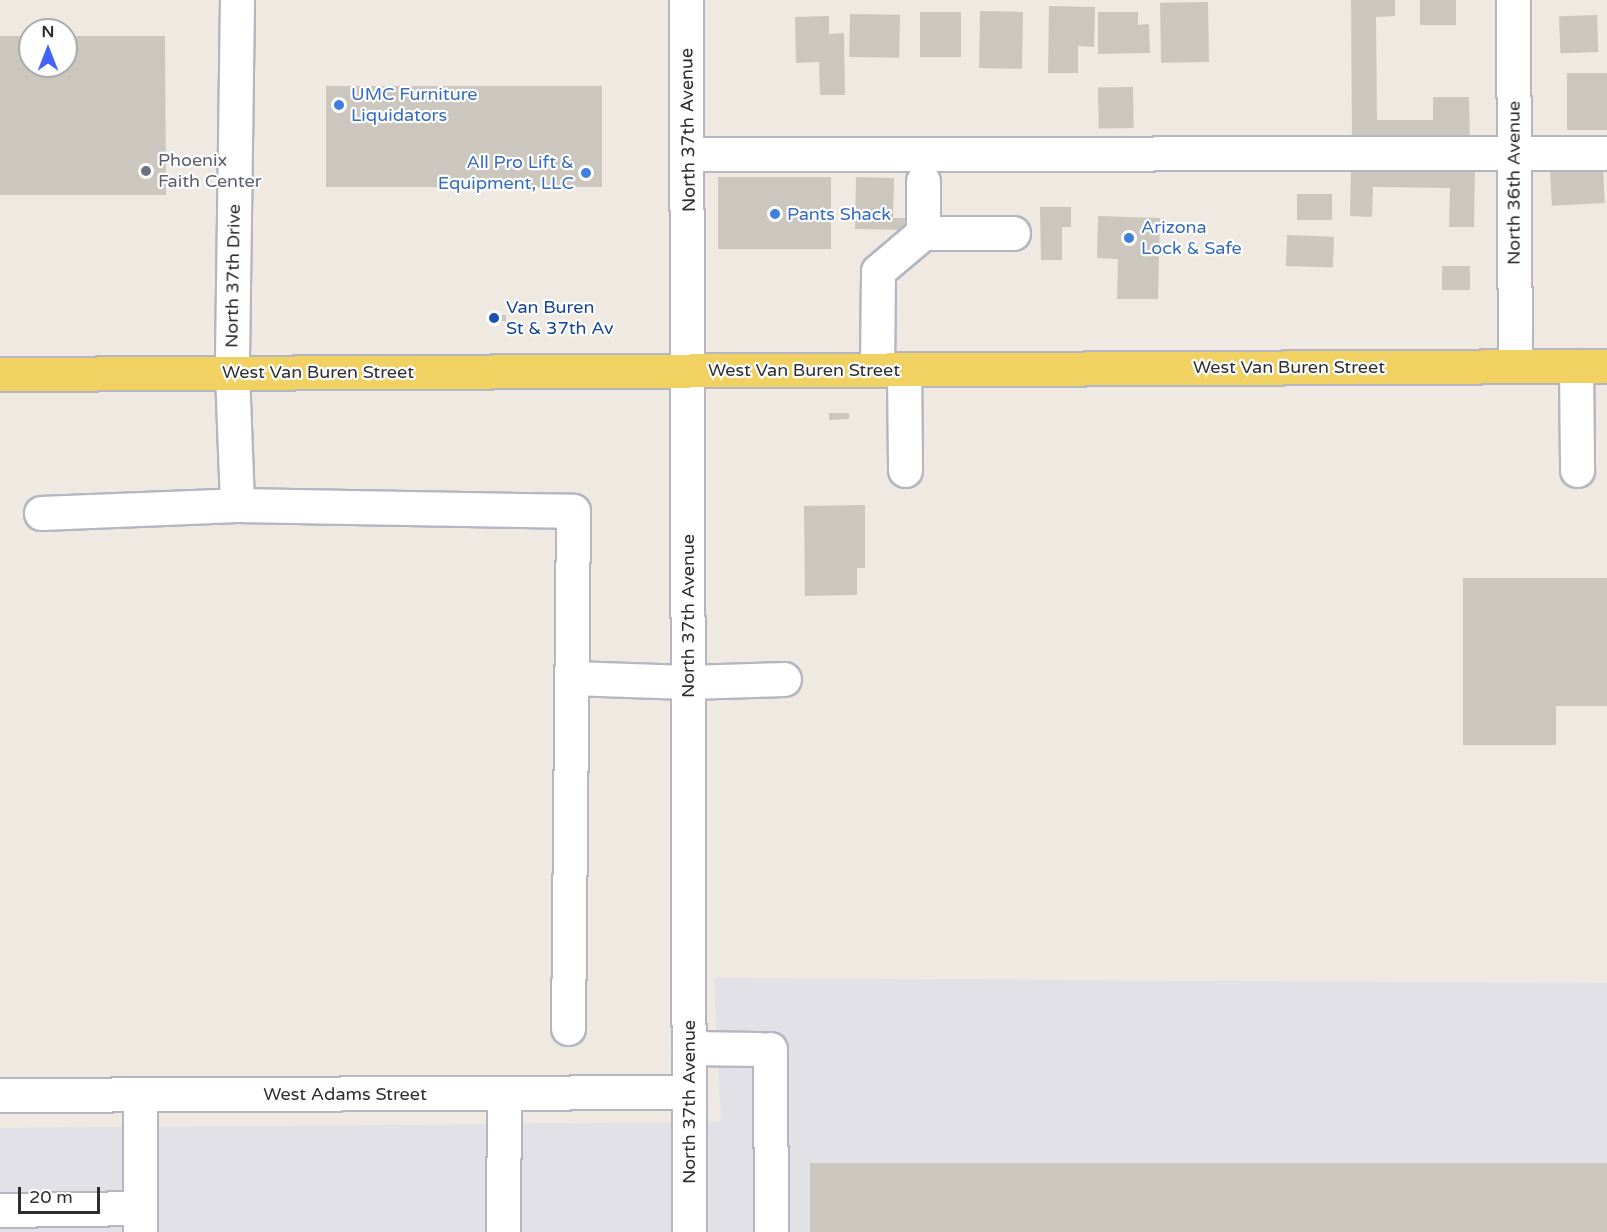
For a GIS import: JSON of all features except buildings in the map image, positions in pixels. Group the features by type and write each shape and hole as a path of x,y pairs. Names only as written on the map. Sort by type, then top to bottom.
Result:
{"main road":[{"name":"West Van Buren Street","path":"0,374 1591,366"}],"street":[{"name":"North 37th Drive","path":"237,0 232,373 237,505"},
{"name":"North 37th Avenue","path":"686,0 690,370 689,1232"},
{"name":"North 36th Avenue","path":"1513,0 1515,366"},
{"path":"688,154 1607,153"},
{"path":"923,181 923,233"},
{"path":"905,470 878,271 923,233 1013,233"},
{"path":"1577,470 1591,366"},
{"path":"41,513 237,505 573,511 568,1028"},
{"path":"571,678 688,682 784,679"},
{"path":"689,1048 764,1049 771,1232"},
{"name":"West Adams Street","path":"0,1095 689,1092"},
{"path":"504,1093 504,1232"},
{"path":"0,1210 140,1220 140,1094"}],"shaded area":[{"path":"714,978 1607,983 1607,1232 0,1232 0,1128 721,1122"}],"place":[{"name":"UMC Furniture Liquidators","path":"339,105"},
{"name":"Phoenix Faith Center","path":"146,171"},
{"name":"All Pro Lift & Equipment, LLC","path":"586,173"},
{"name":"Pants Shack","path":"775,214"},
{"name":"Arizona Lock & Safe","path":"1129,238"},
{"name":"Van Buren St & 37th Av","path":"494,318"}]}
